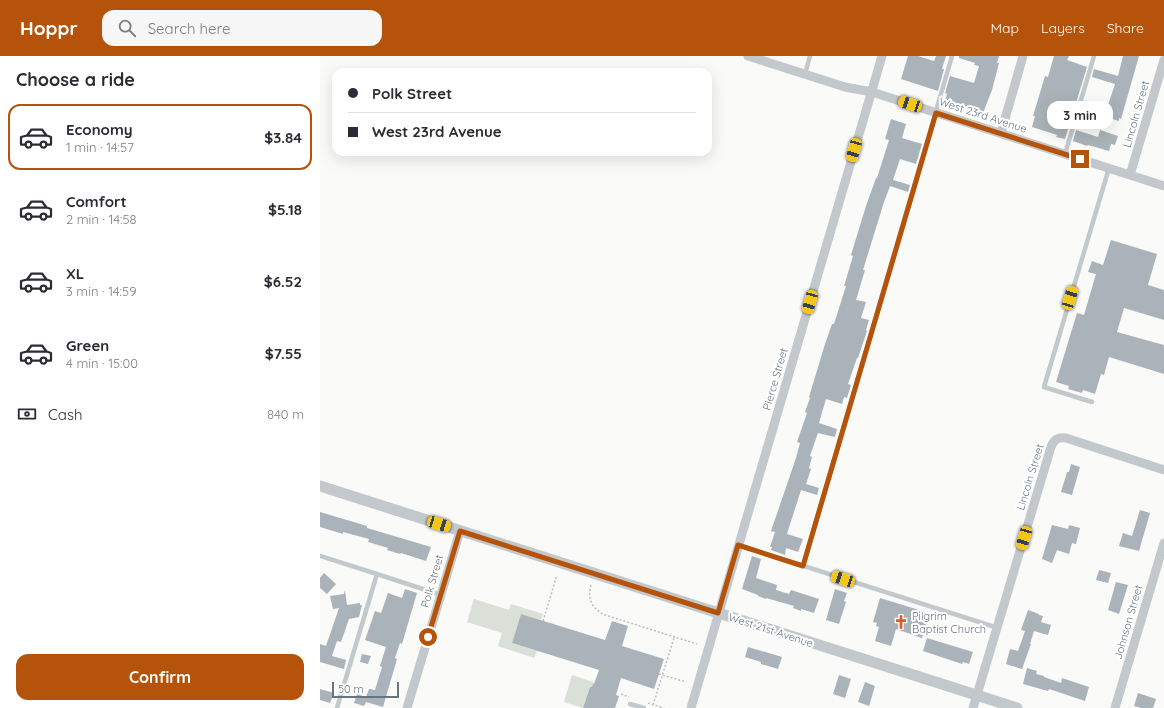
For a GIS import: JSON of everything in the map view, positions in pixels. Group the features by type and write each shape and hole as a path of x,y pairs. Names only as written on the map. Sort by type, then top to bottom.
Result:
{"street":[{"name":"West 23rd Avenue","path":"748,56 845,87 872,92 1164,186"},
{"name":"Pierce Street","path":"690,708 882,56"},
{"path":"1001,133 1024,56"},
{"name":"Lincoln Street","path":"1130,175 1164,60"},
{"name":"Lincoln Street","path":"974,708 1051,447 1056,439 1066,438 1164,470"},
{"name":"West 21st Avenue","path":"320,486 1017,708"},
{"name":"Polk Street","path":"407,708 460,531"},
{"name":"Johnson Street","path":"1115,708 1164,543"}],"lane":[{"path":"805,74 810,56"},
{"path":"803,566 952,56"},
{"path":"1065,154 1094,56"},
{"path":"1092,402 1044,387 1109,168"},
{"path":"738,545 998,628"},
{"path":"320,556 440,595"},
{"path":"337,708 377,574"},
{"path":"630,704 644,708"}],"path":[{"path":"543,620 557,575"},
{"path":"591,586 589,594 590,600 595,609 605,615 697,644"},
{"path":"653,705 675,637"},
{"path":"659,674 686,682"}],"shaded area":[{"path":"474,599 509,610 511,604 543,614 541,620 521,614 512,643 537,651 534,658 498,646 502,633 467,622"},
{"path":"572,675 593,682 583,708 564,702"}],"building":[{"path":"908,56 918,56 934,61 936,56 946,56 938,91 901,79"},
{"path":"959,56 999,56 997,63 999,63 992,90 983,113 945,101 947,94 945,93 950,76 974,83 979,66 974,65 975,63 959,58"},
{"path":"1054,56 1069,56 1067,60 1087,67 1065,139 1032,127 1035,116 1033,116 1045,76 1048,77"},
{"path":"1123,56 1139,56 1121,119 1119,118 1119,121 1082,110 1084,101 1107,108 1115,84 1092,77 1094,69 1118,76"},
{"path":"891,119 906,124 902,138 922,144 916,164 900,159 893,180 910,185 908,192 890,186 884,202 863,270 865,270 856,300 866,302 861,318 869,320 867,331 848,384 851,385 847,398 844,397 842,404 826,399 819,423 837,429 835,437 818,433 810,456 812,457 809,468 811,469 806,484 819,488 817,495 801,490 787,534 803,539 798,552 786,548 785,555 771,550 772,547 770,547 775,532 771,531 796,458 800,443 797,442 807,413 805,412 825,344 832,324 834,324 846,286 844,286 853,256 851,255 889,140 885,139"},
{"path":"1076,130 1098,137 1100,130 1118,136 1115,145 1111,144 1109,151 1073,141"},
{"path":"1111,240 1157,254 1148,285 1164,290 1164,320 1124,308 1117,332 1164,345 1164,374 1109,357 1104,375 1101,374 1095,394 1083,390 1082,393 1068,389 1069,386 1056,382 1077,313 1084,315 1096,274 1088,272 1092,261 1103,265"},
{"path":"1071,464 1080,467 1072,495 1061,492"},
{"path":"1140,510 1150,513 1139,551 1119,546 1123,533 1132,536"},
{"path":"320,512 431,547 426,561 387,550 388,548 368,542 369,539 343,532 343,534 320,527"},
{"path":"1052,525 1068,529 1069,525 1080,528 1076,544 1072,543 1069,554 1057,550 1052,563 1042,559"},
{"path":"752,556 761,559 756,578 777,585 776,590 789,594 791,590 819,599 814,613 801,609 801,611 793,608 794,606 766,599 742,589"},
{"path":"1099,570 1111,573 1108,583 1096,580"},
{"path":"324,573 336,584 327,594 320,588 320,578"},
{"path":"1116,582 1128,585 1119,614 1108,610"},
{"path":"405,589 417,593 402,644 400,643 395,658 397,659 383,707 366,702 364,706 354,703 357,694 366,697 369,689 375,690 382,667 380,666 386,647 365,640 375,611 381,613 388,593 402,598"},
{"path":"835,589 847,593 844,601 846,602 839,624 826,620"},
{"path":"345,590 347,605 360,603 360,605 362,605 359,617 349,619 341,642 337,641 332,656 346,660 344,669 320,662 320,644 326,646 339,608 333,609 330,596 344,594"},
{"name":"Pilgrim Baptist Church","path":"880,598 929,613 922,638 896,629 891,646 875,641 879,627 876,626 877,623 873,622"},
{"path":"1028,610 1043,616 1041,622 1051,625 1048,635 1034,631 1022,669 1006,664 1010,649 1018,651 1025,631 1021,630"},
{"path":"521,614 605,640 612,621 628,626 622,646 664,659 654,689 621,678 616,695 619,696 615,708 583,708 590,687 592,687 593,683 594,684 599,670 512,643"},
{"path":"927,638 973,652 969,664 963,662 962,664 923,651"},
{"path":"748,647 782,657 778,669 745,657"},
{"path":"362,654 371,656 368,664 360,662"},
{"path":"1027,668 1037,671 1036,674 1061,683 1062,678 1089,687 1085,701 1049,689 1048,691 1023,684"},
{"path":"839,675 851,679 845,698 833,694"},
{"path":"865,682 875,686 869,706 858,702"},
{"path":"320,689 334,693 330,703 320,700"},
{"path":"1138,693 1156,699 1153,708 1141,708 1134,706"}],"place":[{"name":"Pilgrim Baptist Church","path":"901,622"}],"route":[{"path":"428,637 460,531 718,613 738,545 803,566 936,113 1080,159"}]}
